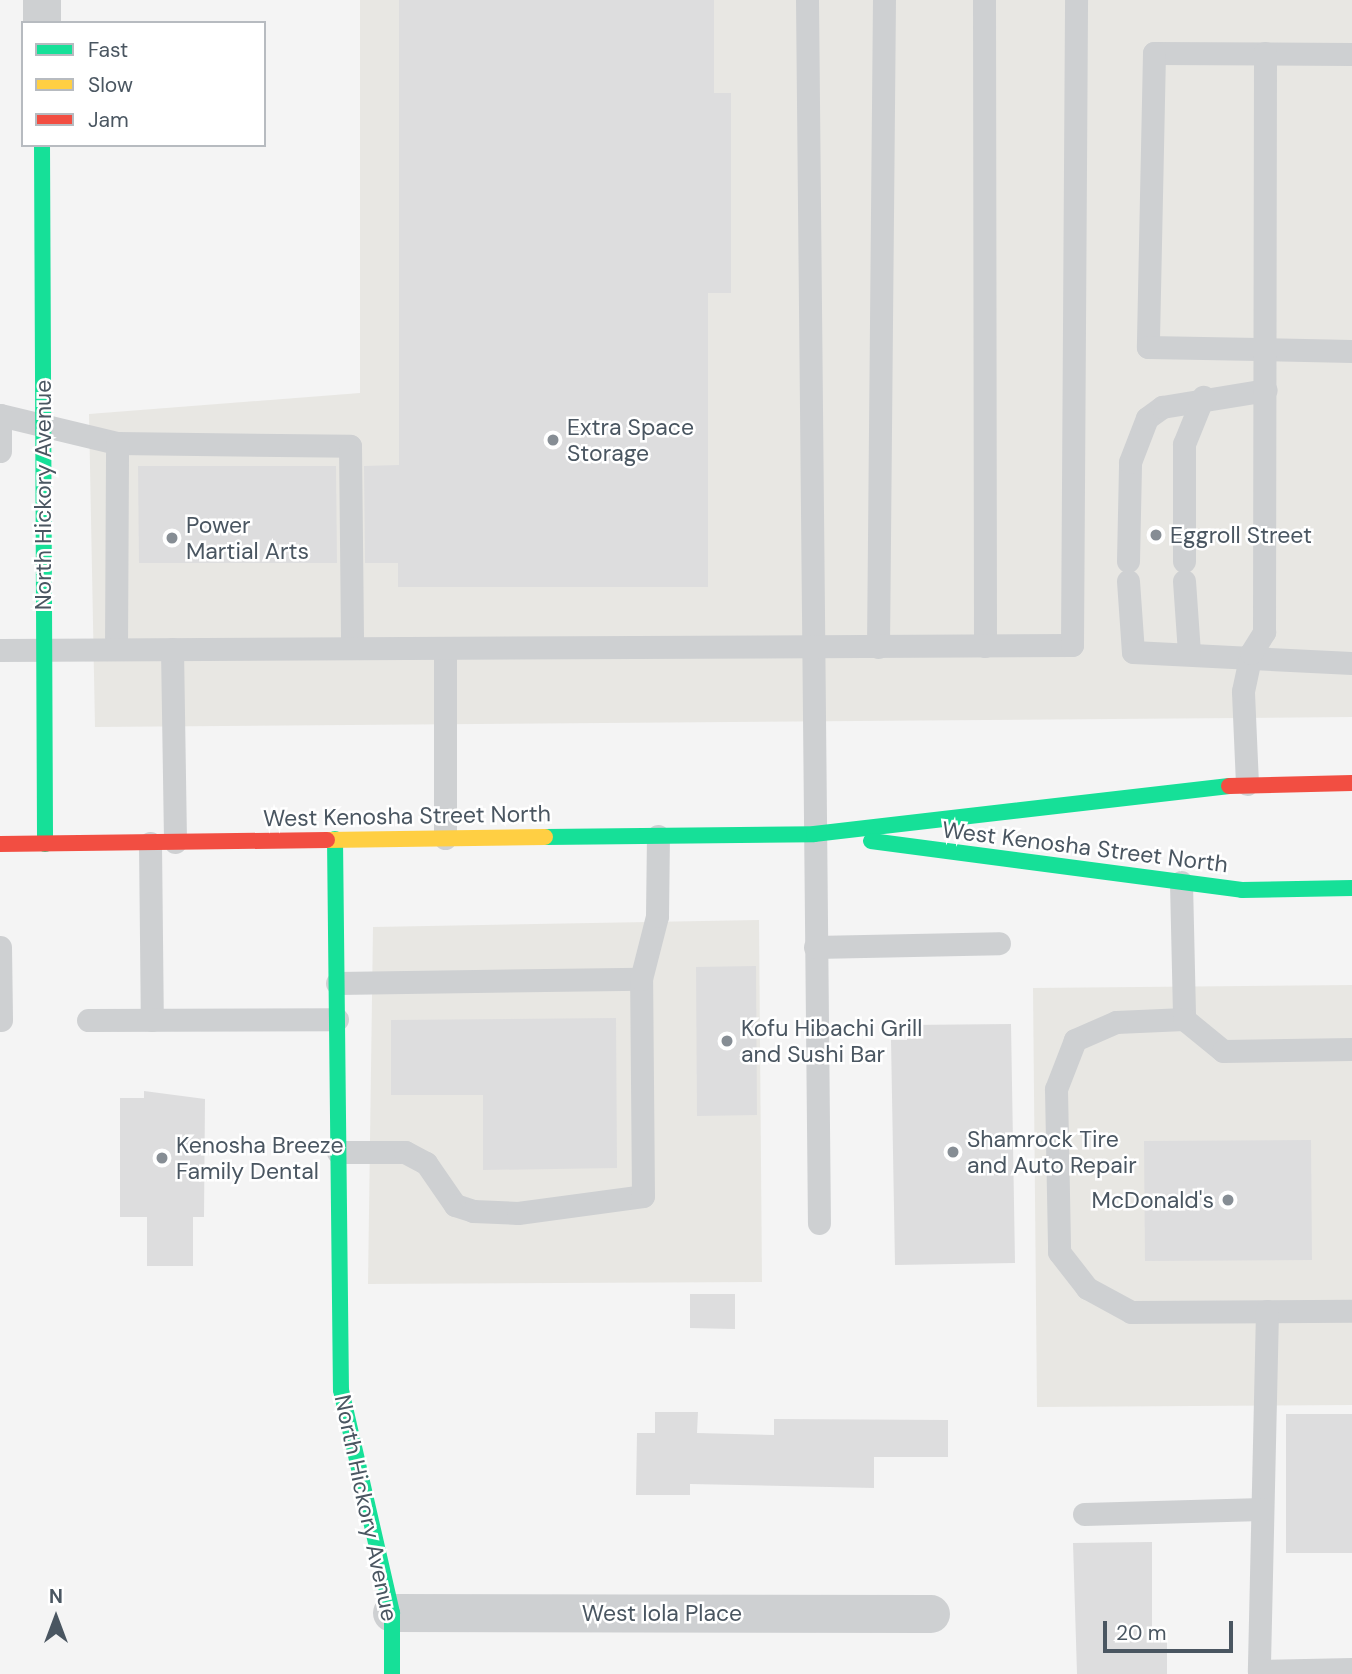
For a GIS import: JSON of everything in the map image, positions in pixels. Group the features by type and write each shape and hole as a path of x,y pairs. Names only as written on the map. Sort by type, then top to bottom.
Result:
{"main road":[{"name":"North Hickory Avenue","path":"42,147 45,844"},
{"name":"West Kenosha Street North","path":"0,844 814,834 1247,784 1352,783"},
{"name":"West Kenosha Street North","path":"814,834 1242,890 1352,888"},
{"name":"North Hickory Avenue","path":"335,839 341,1390 392,1613 392,1674"}],"street":[{"path":"42,0 42,21"},
{"name":"West Iola Place","path":"392,1613 931,1614"}],"lane":[{"path":"807,0 811,647 819,1223"},
{"path":"878,647 884,0"},
{"path":"984,0 985,646"},
{"path":"0,650 1072,645 1076,0"},
{"path":"1352,54 1154,53 1148,347 1267,347 1352,351"},
{"path":"1247,784 1243,691 1251,653 1264,632 1267,347 1265,53"},
{"path":"1266,390 1203,397 1162,407 1139,432 1130,462 1128,571 1133,652 1251,653 1352,663"},
{"path":"1189,653 1184,571 1184,444 1203,397"},
{"path":"0,451 0,415 42,430 117,443 350,446 352,648"},
{"path":"116,649 117,443"},
{"path":"444,648 444,838"},
{"path":"172,649 175,842"},
{"path":"338,1152 405,1152 426,1163 455,1205 473,1211 518,1213 643,1196 641,979 657,916 658,836"},
{"path":"150,843 152,1020"},
{"path":"1181,882 1184,1019"},
{"path":"815,947 999,943"},
{"path":"0,947 1,1020"},
{"path":"337,983 641,979"},
{"path":"88,1020 337,1019"},
{"path":"1352,1049 1223,1051 1184,1019 1116,1022 1075,1040 1055,1089 1059,1252 1087,1288 1131,1312 1352,1311"},
{"path":"1267,1311 1259,1671 1352,1669"},
{"path":"1084,1514 1262,1509"}],"shaded area":[{"path":"360,0 1352,0 1352,717 95,727 89,414 360,393"},
{"path":"759,920 762,1282 368,1284 373,927"},
{"path":"1352,985 1352,1405 1037,1407 1033,988"}],"building":[{"name":"Extra Space Storage","path":"399,0 714,0 714,93 731,93 731,293 708,293 708,587 398,587 398,563 365,563 364,466 399,465"},
{"path":"138,466 336,466 337,563 139,563"},
{"name":"Kofu Hibachi Grill and Sushi Bar","path":"756,966 757,1115 697,1116 696,967"},
{"path":"616,1018 617,1168 483,1170 483,1095 391,1095 391,1020"},
{"name":"Shamrock Tire and Auto Repair","path":"1011,1024 1015,1263 895,1265 891,1040 907,1040 907,1025"},
{"name":"Kenosha Breeze Family Dental","path":"144,1091 205,1099 204,1217 193,1217 193,1266 147,1266 147,1217 120,1217 120,1098 144,1098"},
{"name":"McDonald's","path":"1311,1140 1312,1260 1145,1261 1144,1141"},
{"path":"690,1294 735,1294 735,1329 690,1328"},
{"path":"655,1412 698,1412 697,1433 774,1435 774,1419 948,1420 948,1457 874,1457 874,1488 690,1484 690,1495 636,1495 637,1433 655,1433"},
{"path":"1286,1414 1352,1414 1352,1553 1286,1553"},
{"path":"1152,1542 1152,1630 1167,1630 1167,1674 1077,1674 1073,1543"}],"traffic: fast":[{"path":"42,147 45,844"},
{"path":"545,837 814,834 1229,786"},
{"path":"335,839 341,1390 392,1613 392,1674"},
{"path":"871,841 1242,890 1352,888"}],"traffic: slow":[{"path":"327,840 545,837"}],"traffic: jam":[{"path":"1229,786 1352,783"},
{"path":"0,844 327,840"}],"place":[{"name":"Extra Space Storage","path":"553,440"},
{"name":"Eggroll Street","path":"1156,535"},
{"name":"Power Martial Arts","path":"172,538"},
{"name":"Kofu Hibachi Grill and Sushi Bar","path":"727,1041"},
{"name":"Shamrock Tire and Auto Repair","path":"953,1152"},
{"name":"Kenosha Breeze Family Dental","path":"162,1158"},
{"name":"McDonald's","path":"1228,1200"}]}
